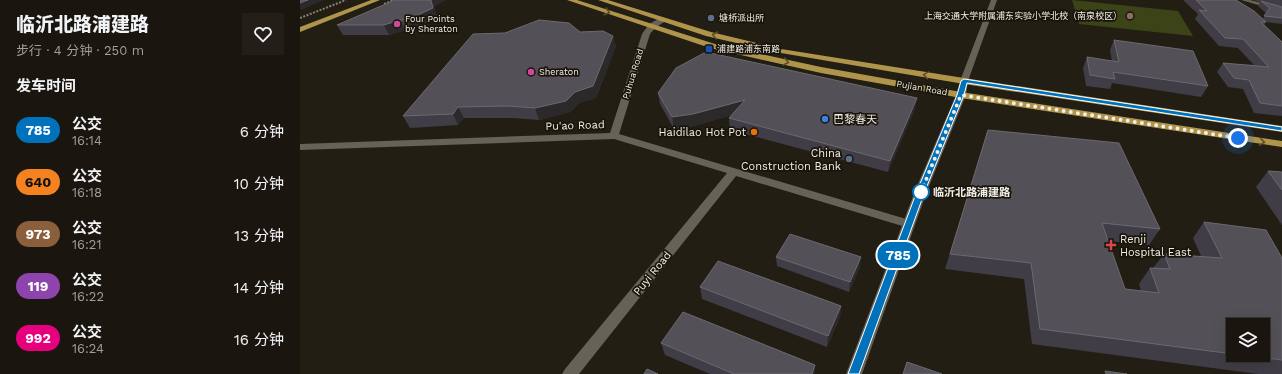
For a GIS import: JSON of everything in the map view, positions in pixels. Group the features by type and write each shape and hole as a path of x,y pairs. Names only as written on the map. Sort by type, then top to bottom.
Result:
{"main road":[{"path":"300,23 358,0"},
{"path":"300,31 319,22 377,0"},
{"name":"Pujian Road","path":"570,0 712,46 821,70 961,95 1282,144"},
{"name":"Pujian Road","path":"601,0 709,34 781,51 964,81 1282,129"}],"street":[{"path":"854,374 921,191 961,95 964,81 994,0"},
{"path":"652,26 663,20"},
{"name":"Puhua Road","path":"614,136 646,34 652,26"},
{"name":"Pu'ao Road","path":"300,147 614,136 910,224"},
{"name":"Puyi Road","path":"570,374 734,172"}],"lane":[{"path":"1244,0 1282,10"}],"path":[{"path":"300,18 346,0"}],"green space":[{"path":"1072,0 1178,11 1193,36 1079,24"}],"building":[{"path":"300,0 308,0 300,3"},
{"path":"395,0 431,0 433,8 407,20 400,20 384,25 337,25"},
{"path":"1196,0 1236,0 1254,11 1266,22 1261,22 1282,42 1282,106 1260,103 1249,80 1234,78 1223,63 1269,67 1243,39 1225,38 1199,10 1207,11"},
{"path":"1261,1 1282,7 1282,18 1264,16 1270,8"},
{"name":"Sheraton","path":"539,20 569,23 580,32 603,31 613,36 593,86 575,92 566,101 535,108 508,106 458,107 453,114 403,116 473,34 505,33"},
{"path":"1114,40 1193,51 1208,86 1113,72 1115,79 1090,75 1087,57 1119,62"},
{"name":"巴黎春天","path":"706,52 917,98 890,161 729,118 745,100 693,114 672,117 658,93 676,68"},
{"path":"988,130 1119,143 1160,229 1102,223 1125,289 1159,293 1150,268 1170,269 1164,254 1222,258 1204,222 1266,230 1282,258 1282,360 1270,358 1270,318 1226,318 1226,353 1040,329 1031,263 950,254"},
{"path":"1268,171 1282,172 1282,190"},
{"path":"790,234 861,257 850,282 776,257"},
{"path":"718,261 841,306 828,336 700,287"},
{"path":"683,312 815,365 812,374 734,374 661,343"},
{"path":"907,362 942,374 903,374"},
{"path":"647,369 658,374 644,374"},
{"path":"1105,371 1127,374 1106,374"}],"bus line":[{"name":"785","path":"854,374 921,191 961,95 964,81 1282,129"}],"place":[{"name":"上海交通大学附属浦东实验小学北校（南泉校区）","path":"1130,16"},
{"name":"塘桥派出所","path":"711,18"},
{"name":"Four Points by Sheraton","path":"397,24"},
{"name":"浦建路浦东南路","path":"709,49"},
{"name":"Sheraton","path":"531,72"},
{"name":"巴黎春天","path":"825,119"},
{"name":"Haidilao Hot Pot","path":"754,132"},
{"name":"China Construction Bank","path":"849,159"},
{"name":"临沂北路浦建路","path":"921,192"},
{"name":"Renji Hospital East","path":"1111,245"}],"route":[{"path":"921,192 961,95 1238,138"}]}
